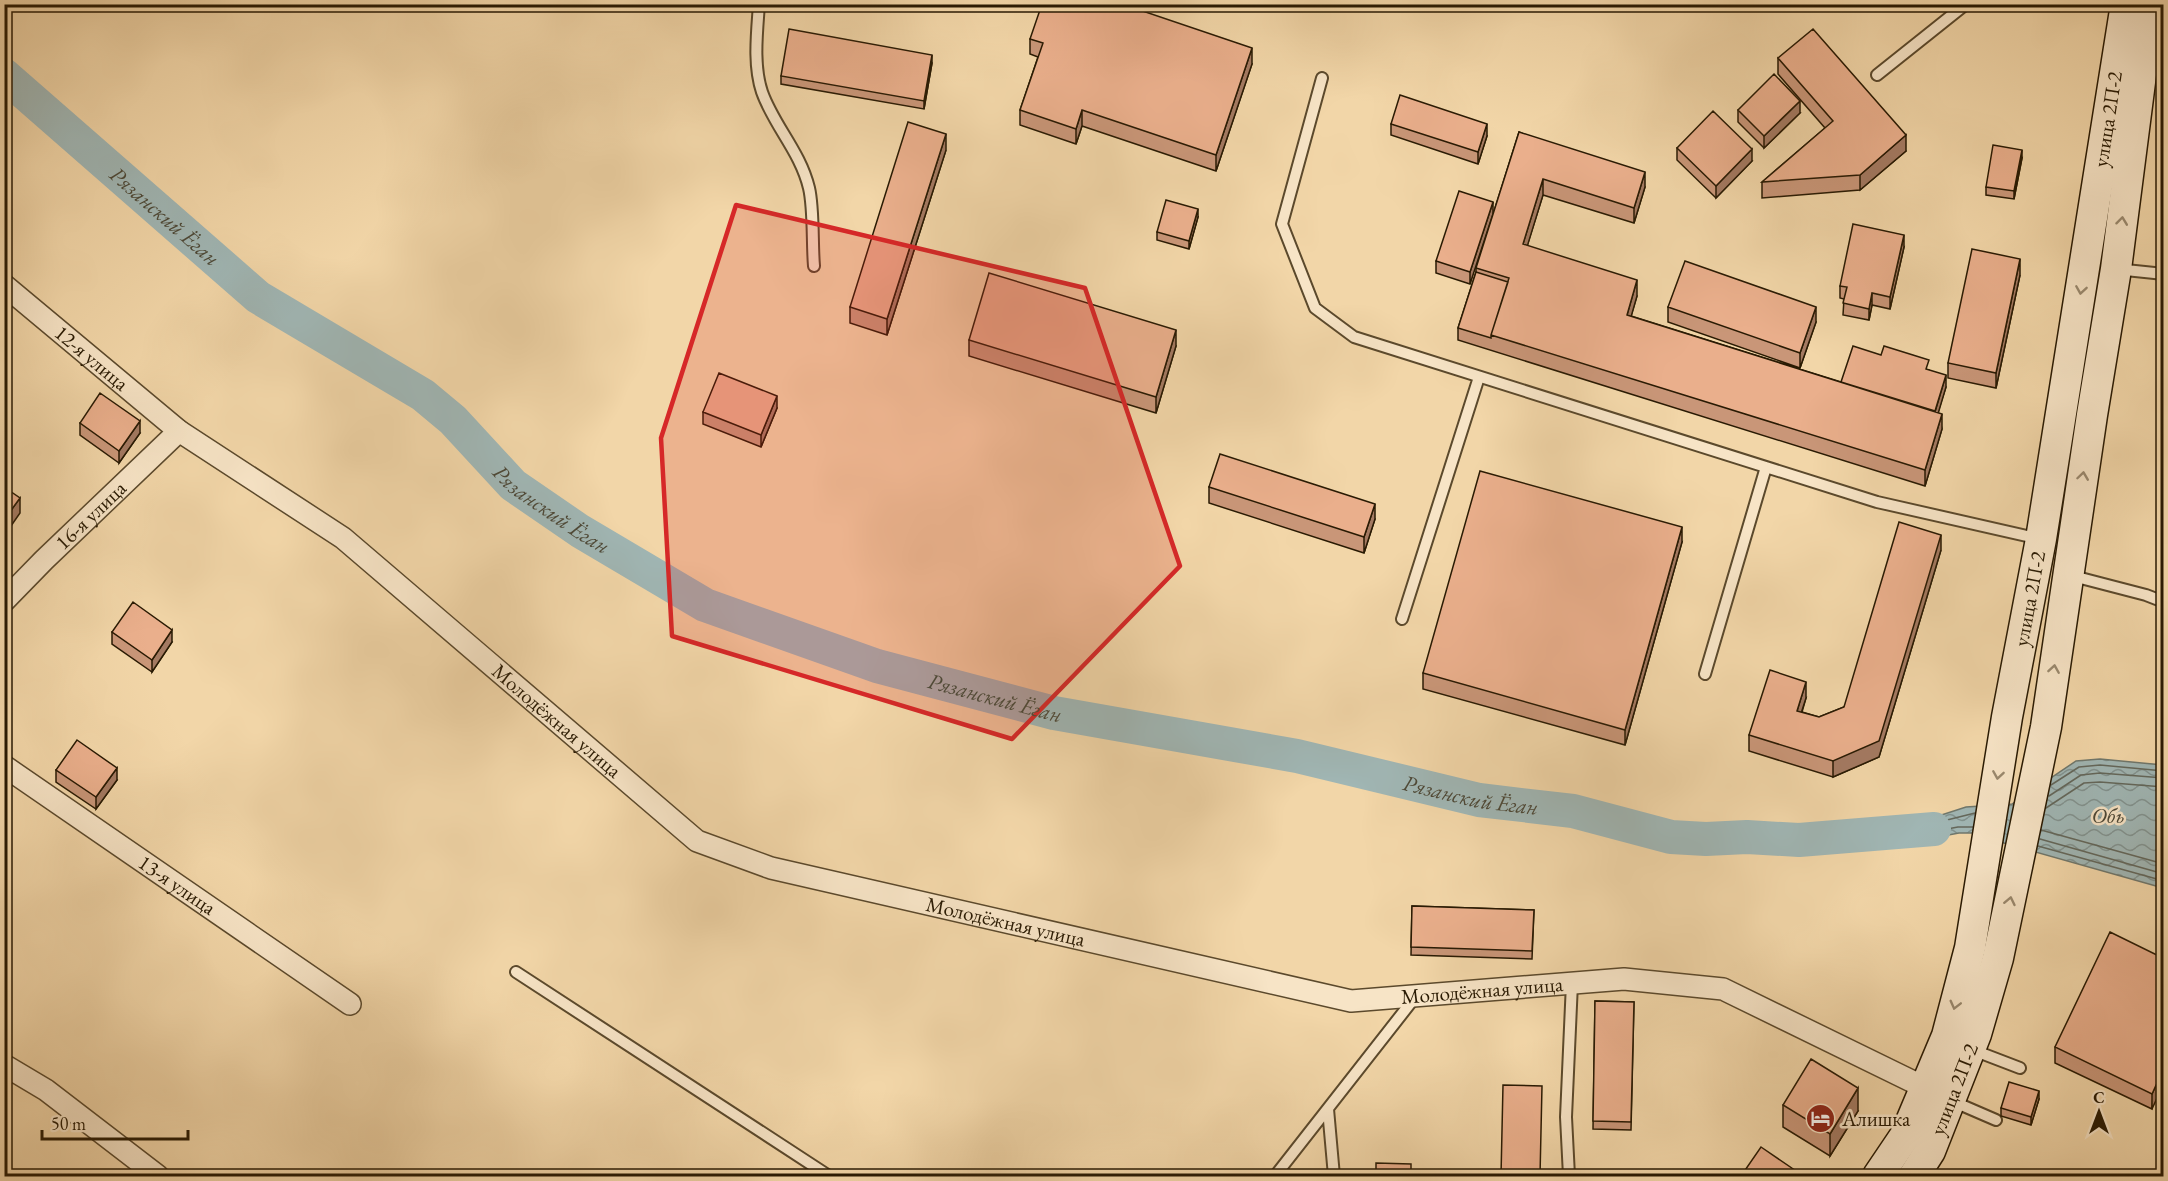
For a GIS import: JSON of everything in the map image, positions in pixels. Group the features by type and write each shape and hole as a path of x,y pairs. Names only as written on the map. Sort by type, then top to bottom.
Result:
{"main road":[{"name":"улица 2П-2","path":"1878,1176 1970,1049 1998,958 2046,727 2059,549 2126,4"},
{"name":"улица 2П-2","path":"1914,1176 1930,1151 1947,1036 1970,948 2007,717 2059,549 2116,269 2150,4"}],"street":[{"name":"12-я улица","path":"4,285 179,431"},
{"name":"16-я улица","path":"4,601 179,431"},
{"name":"Молодёжная улица","path":"179,431 343,538 697,841 771,868 1351,1001 1624,979 1723,989 1938,1094"},
{"name":"13-я улица","path":"4,766 350,1004"},
{"path":"4,1065 46,1090 158,1176"}],"lane":[{"path":"759,4 756,53 762,91 774,118 796,153 809,189 814,266"},
{"path":"1877,75 1966,4"},
{"path":"1322,78 1282,224 1315,308 1354,337 1877,502 2059,549 2163,602"},
{"path":"2116,269 2163,274"},
{"path":"1402,619 1479,377"},
{"path":"1705,674 1766,467"},
{"path":"516,972 828,1176"},
{"path":"1569,1176 1566,1117 1572,983"},
{"path":"1275,1176 1416,996"},
{"path":"1970,1049 2020,1068"},
{"path":"1938,1094 1996,1120"},
{"path":"1328,1109 1334,1176"}],"highlighted area":[{"path":"736,205 1085,288 1180,566 1012,739 672,636 661,438"}],"water":[{"name":"Обь","path":"2100,759 2163,765 2163,888 2004,843 1980,833 1959,833 1889,846 1892,822 1926,820 1966,807 2012,804 2076,761"}],"building":[{"path":"1042,4 1122,4 1252,48 1216,155 1082,110 1076,129 1020,110 1043,43 1030,39"},
{"path":"789,29 932,55 924,101 781,76"},
{"path":"1813,29 1906,135 1860,175 1762,182 1833,121 1778,58"},
{"path":"1774,74 1800,101 1764,136 1738,110"},
{"path":"1400,95 1487,124 1478,152 1391,124"},
{"path":"1713,111 1752,149 1716,186 1677,148"},
{"path":"908,122 946,134 887,319 850,307"},
{"path":"1519,132 1645,172 1634,208 1543,179 1523,244 1637,280 1627,315 1942,414 1925,470 1491,335 1509,278 1476,268"},
{"path":"1993,145 2022,150 2014,191 1986,187"},
{"path":"1459,191 1493,202 1470,272 1436,261"},
{"path":"1166,200 1198,209 1189,241 1157,232"},
{"path":"1853,224 1904,235 1890,297 1872,293 1869,309 1843,303 1847,287 1840,286"},
{"path":"1972,249 2020,259 1996,373 1948,363"},
{"path":"1685,261 1816,307 1800,353 1668,307"},
{"path":"1476,272 1508,282 1491,338 1458,328"},
{"path":"989,273 1176,330 1156,397 969,340"},
{"path":"1853,346 1881,355 1884,346 1929,360 1926,369 1946,375 1935,411 1841,382"},
{"path":"719,373 777,396 761,435 703,412"},
{"path":"100,393 140,421 119,451 80,423"},
{"path":"1220,454 1375,504 1364,537 1209,487"},
{"path":"1480,471 1682,527 1625,730 1423,673"},
{"path":"4,487 20,498 4,520"},
{"path":"1899,522 1941,535 1879,741 1833,761 1749,735 1770,670 1806,682 1797,711 1819,717 1844,707"},
{"path":"2163,533 2163,551 2157,548"},
{"path":"133,602 172,630 152,660 112,632"},
{"path":"77,740 117,768 96,797 56,770"},
{"path":"1412,906 1534,910 1532,951 1411,947"},
{"path":"2110,932 2163,958 2163,1070 2152,1094 2055,1047"},
{"path":"1595,1001 1634,1002 1631,1122 1593,1121"},
{"path":"1811,1059 1858,1088 1830,1134 1783,1105"},
{"path":"2009,1082 2039,1091 2031,1117 2001,1108"},
{"path":"1503,1085 1542,1086 1540,1176 1501,1176"},
{"path":"1761,1147 1802,1175 1741,1176"},
{"path":"2163,1156 2163,1176 2154,1176"},
{"path":"1376,1163 1411,1164 1411,1176 1376,1176"}],"waterway":[{"name":"Рязанский Ёган","path":"4,75 258,297 423,395 453,420 513,485 580,531 705,605 877,666 1054,713 1297,756 1479,800 1573,811 1671,837 1799,840 1934,829"}],"place":[{"name":"Алишка","path":"1821,1119"}]}
